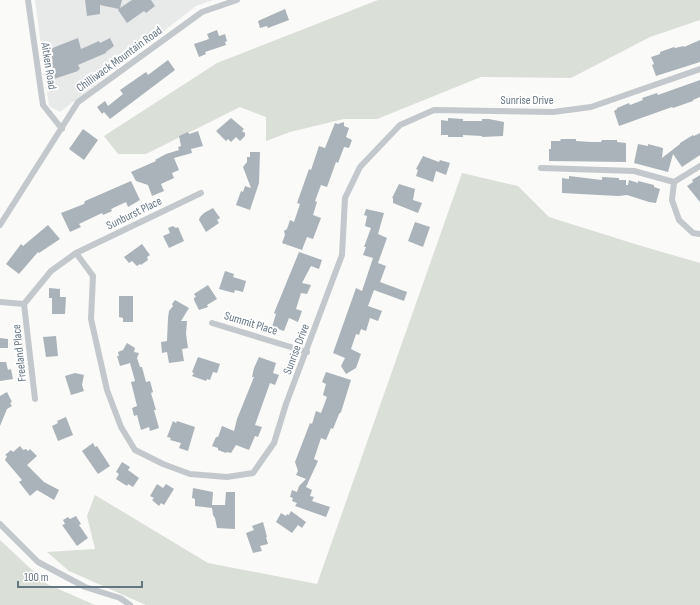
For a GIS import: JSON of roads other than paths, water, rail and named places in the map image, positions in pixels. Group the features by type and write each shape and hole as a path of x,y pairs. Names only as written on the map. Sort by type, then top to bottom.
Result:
{"street":[{"name":"Aitken Road","path":"28,0 44,105 62,129"},
{"name":"Chilliwack Mountain Road","path":"0,225 78,102 202,12 237,0"},
{"name":"Sunrise Drive","path":"76,254 93,276 91,319 107,390 121,427 134,450 162,464 190,474 227,477 253,473 274,443 286,404 307,352 342,255 345,198 360,167 400,125 434,110 553,112 590,107 700,69"},
{"path":"541,168 634,171 674,182 700,166"},
{"path":"674,182 672,200 679,220 693,233 700,234"},
{"name":"Sunburst Place","path":"76,254 201,193"},
{"path":"0,302 24,304 51,271 76,254"},
{"name":"Freeland Place","path":"24,304 35,399"},
{"name":"Summit Place","path":"212,323 307,352"},
{"path":"0,524 38,562 85,587 120,598 130,605"}]}
